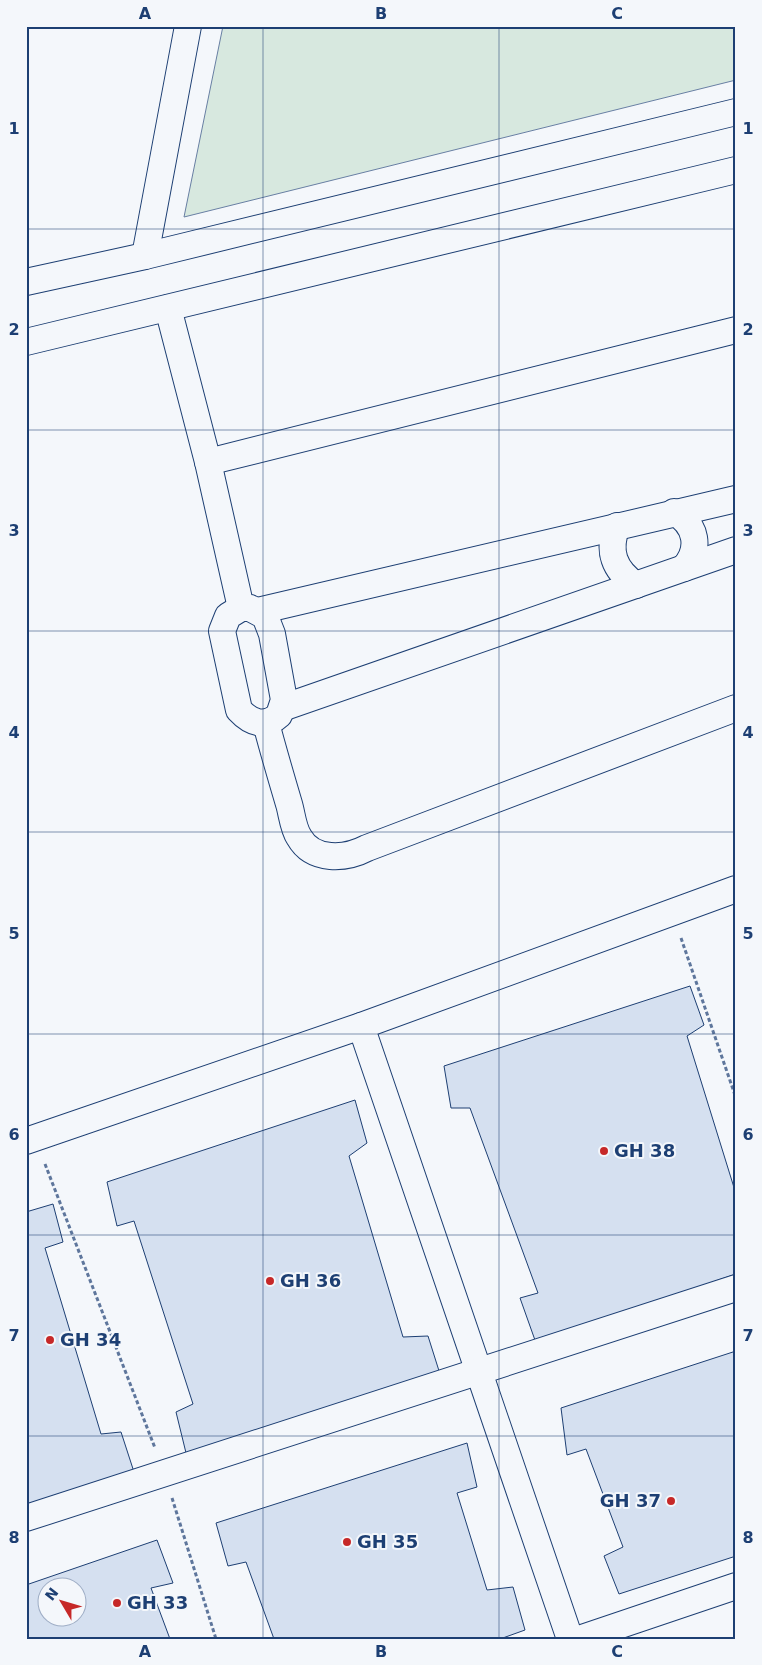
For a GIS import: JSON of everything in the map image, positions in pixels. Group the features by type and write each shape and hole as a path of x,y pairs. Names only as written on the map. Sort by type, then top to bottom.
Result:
{"street":[{"path":"146,256 188,26"},
{"path":"26,282 146,256 736,112"},
{"path":"26,342 736,170"},
{"path":"168,308 208,462 250,609 269,624 284,700 274,715 298,837 316,852 328,856 341,857 355,854 736,708"},
{"path":"208,462 736,330"},
{"path":"736,499 250,609 228,616 222,632 239,710 248,719 256,723 736,550"},
{"path":"674,512 689,523 695,540 693,555 684,568"},
{"path":"617,526 612,541 613,557 618,568 636,585"},
{"path":"31,1139 361,1026 736,889"},
{"path":"361,1026 570,1639"},
{"path":"26,1518 736,1288"},
{"path":"579,1639 736,1586"}],"path":[{"path":"672,912 736,1098"},
{"path":"31,1139 164,1473 216,1639"}],"shaded area":[{"path":"223,26 736,26 736,80 184,217"}],"building":[{"name":"GH 38","path":"690,986 704,1025 687,1036 736,1194 736,1274 536,1343 520,1298 538,1293 470,1108 451,1108 444,1066"},
{"name":"GH 36","path":"355,1100 367,1143 349,1156 403,1337 428,1336 440,1374 187,1457 176,1412 193,1404 134,1221 117,1226 107,1182"},
{"name":"GH 34","path":"53,1204 63,1242 45,1248 101,1434 121,1432 134,1472 26,1510 26,1212"},
{"name":"GH 37","path":"736,1351 736,1556 619,1594 604,1556 623,1547 586,1449 567,1455 561,1408"},
{"name":"GH 35","path":"467,1443 477,1487 457,1493 487,1590 513,1587 525,1630 500,1639 274,1639 246,1562 228,1566 216,1523"},
{"name":"GH 33","path":"157,1540 173,1583 151,1588 170,1639 26,1639 26,1585 38,1581 38,1628 88,1628 88,1578 46,1578"}],"place":[{"name":"GH 38","path":"604,1151"},
{"name":"GH 36","path":"270,1281"},
{"name":"GH 34","path":"50,1340"},
{"name":"GH 37","path":"671,1501"},
{"name":"GH 35","path":"347,1542"},
{"name":"GH 33","path":"117,1603"}]}
